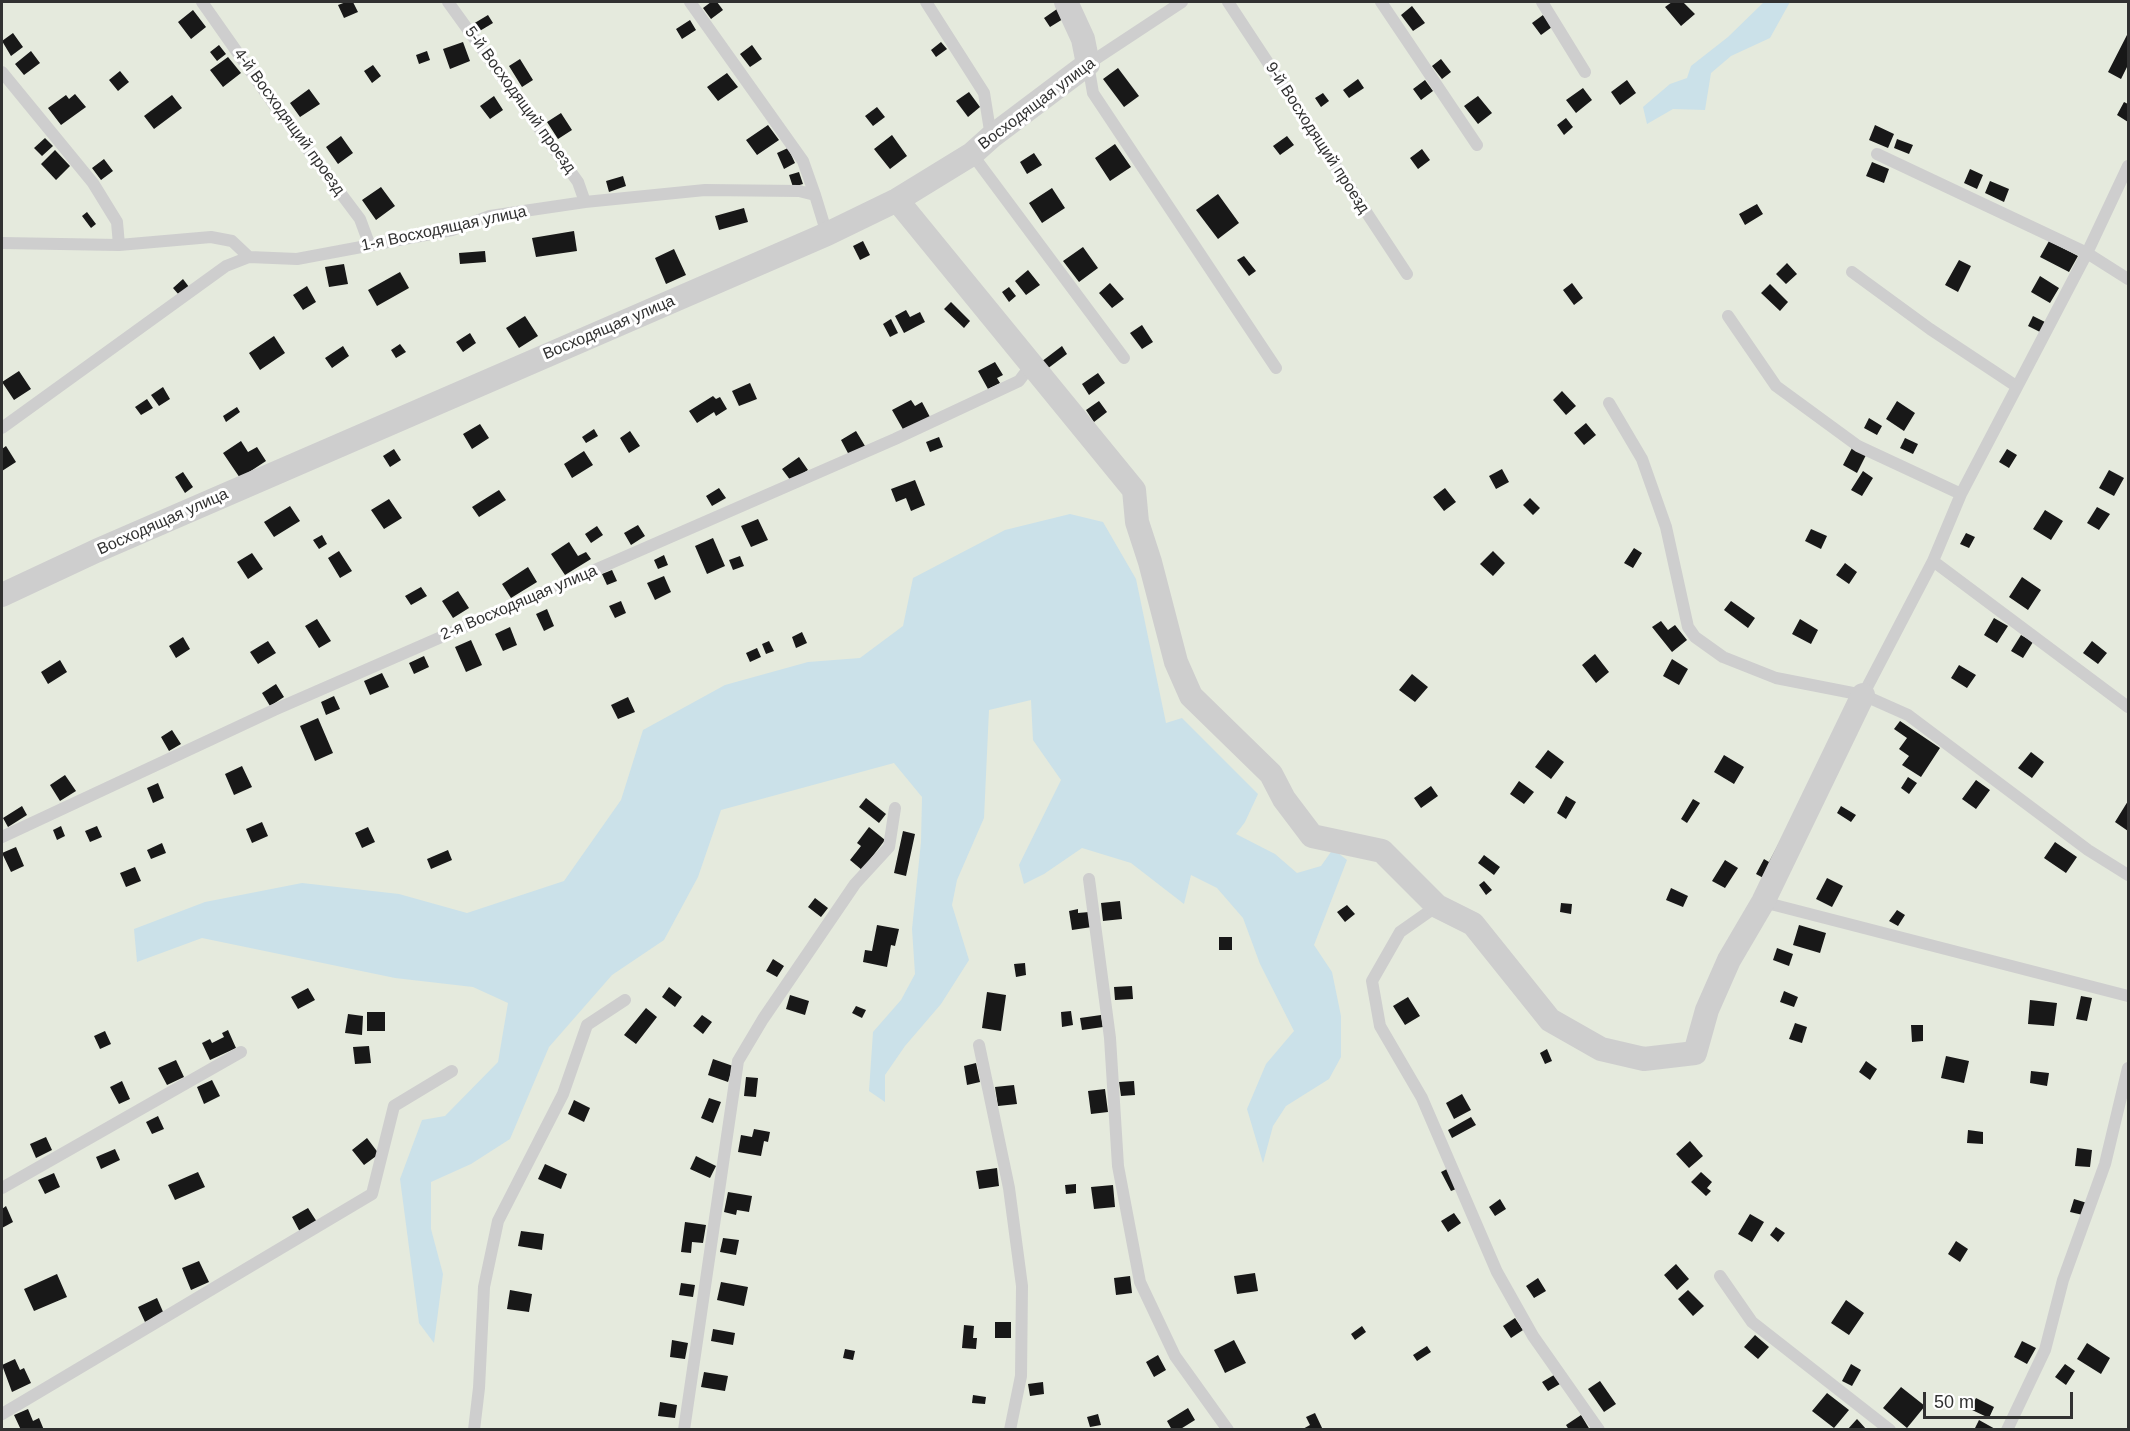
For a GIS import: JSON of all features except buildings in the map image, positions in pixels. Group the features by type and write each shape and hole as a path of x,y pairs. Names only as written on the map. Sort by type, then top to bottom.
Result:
{"street":[{"path":"1066,2 1083,39 1088,64"},
{"name":"Восходящая улица","path":"2,595 107,546 827,234 897,200 972,154 1088,64"},
{"path":"897,200 1134,490 1137,522 1176,662 1191,696 1271,774 1284,800 1312,836 1382,851 1437,906 1473,924 1550,1020 1600,1049 1644,1059 1695,1053 1707,1010 1729,960 1763,902 1863,695"}],"lane":[{"name":"4-й Восходящий проезд","path":"202,2 275,106 360,219 370,246"},
{"name":"5-й Восходящий проезд","path":"448,2 578,182 585,202"},
{"path":"690,2 803,161 827,234"},
{"path":"926,2 984,93 991,137"},
{"name":"Восходящая улица","path":"1088,64 1182,2"},
{"name":"9-й Восходящий проезд","path":"1228,2 1407,274"},
{"path":"1381,2 1477,144"},
{"path":"1542,2 1585,72"},
{"path":"1088,64 1093,93 1276,368"},
{"path":"2,72 93,183 117,222 119,245"},
{"path":"972,154 1124,358"},
{"path":"1877,154 2087,253 2128,279"},
{"path":"1863,695 1933,561 1960,494 2087,253 2128,166"},
{"name":"1-я Восходящая улица","path":"249,256 297,259 452,230 490,216 585,202 705,190 799,191 815,195"},
{"path":"2,243 119,245 211,237 232,241 249,256 226,266 2,428"},
{"path":"1852,272 1929,329 2016,386"},
{"path":"1728,316 1776,386 1858,446 1960,494"},
{"name":"2-я Восходящая улица","path":"2,837 274,710 895,439 1019,381 1031,365"},
{"path":"1609,403 1642,459 1666,527 1688,627 1695,637 1723,657 1776,678 1863,695 1908,715 2088,850 2128,874"},
{"path":"1933,561 2128,707"},
{"path":"684,1430 738,1061 763,1019 855,884 889,848 895,808"},
{"path":"1089,879 1110,1038 1118,1166 1140,1282 1174,1356 1227,1430"},
{"path":"1763,902 2128,996"},
{"path":"1437,906 1400,932 1372,981 1380,1026 1422,1098 1497,1272 1533,1336 1599,1430"},
{"path":"474,1430 484,1287 498,1221 563,1094 587,1025 625,1000"},
{"path":"979,1045 1010,1188 1022,1286 1020,1376 1011,1430"},
{"path":"2,1188 241,1052"},
{"path":"2007,1430 2045,1350 2063,1280 2105,1164 2128,1068"},
{"path":"2,1414 372,1194 394,1106 452,1071"},
{"path":"1720,1276 1752,1322 1890,1430"}],"shaded area":[{"path":"2,2 2128,2 2128,1429 2,1430"}],"water":[{"path":"1764,2 1790,2 1770,38 1731,56 1711,73 1705,110 1673,109 1647,124 1643,107 1670,84 1687,78 1691,66 1728,37"},
{"path":"1070,514 1103,522 1136,579 1166,723 1182,718 1258,794 1245,822 1236,834 1275,854 1297,873 1321,866 1333,849 1347,860 1314,945 1332,972 1341,1016 1341,1057 1329,1079 1286,1106 1273,1126 1263,1163 1247,1109 1266,1064 1294,1031 1260,964 1243,918 1217,888 1191,875 1184,904 1131,863 1082,848 1044,874 1024,884 1019,865 1061,780 1033,740 1031,700 989,710 984,818 957,880 952,905 969,960 941,1004 905,1046 885,1075 885,1102 869,1091 873,1032 901,1000 915,974 912,929 921,842 922,797 894,763 721,810 698,877 664,940 612,975 549,1047 510,1139 471,1164 431,1182 431,1229 443,1274 434,1343 419,1323 400,1179 422,1120 445,1116 498,1062 508,1003 473,987 395,978 202,938 137,962 134,929 205,902 302,883 399,894 467,913 564,881 621,800 643,730 725,685 808,662 860,658 903,626 913,578 1005,530"}]}
